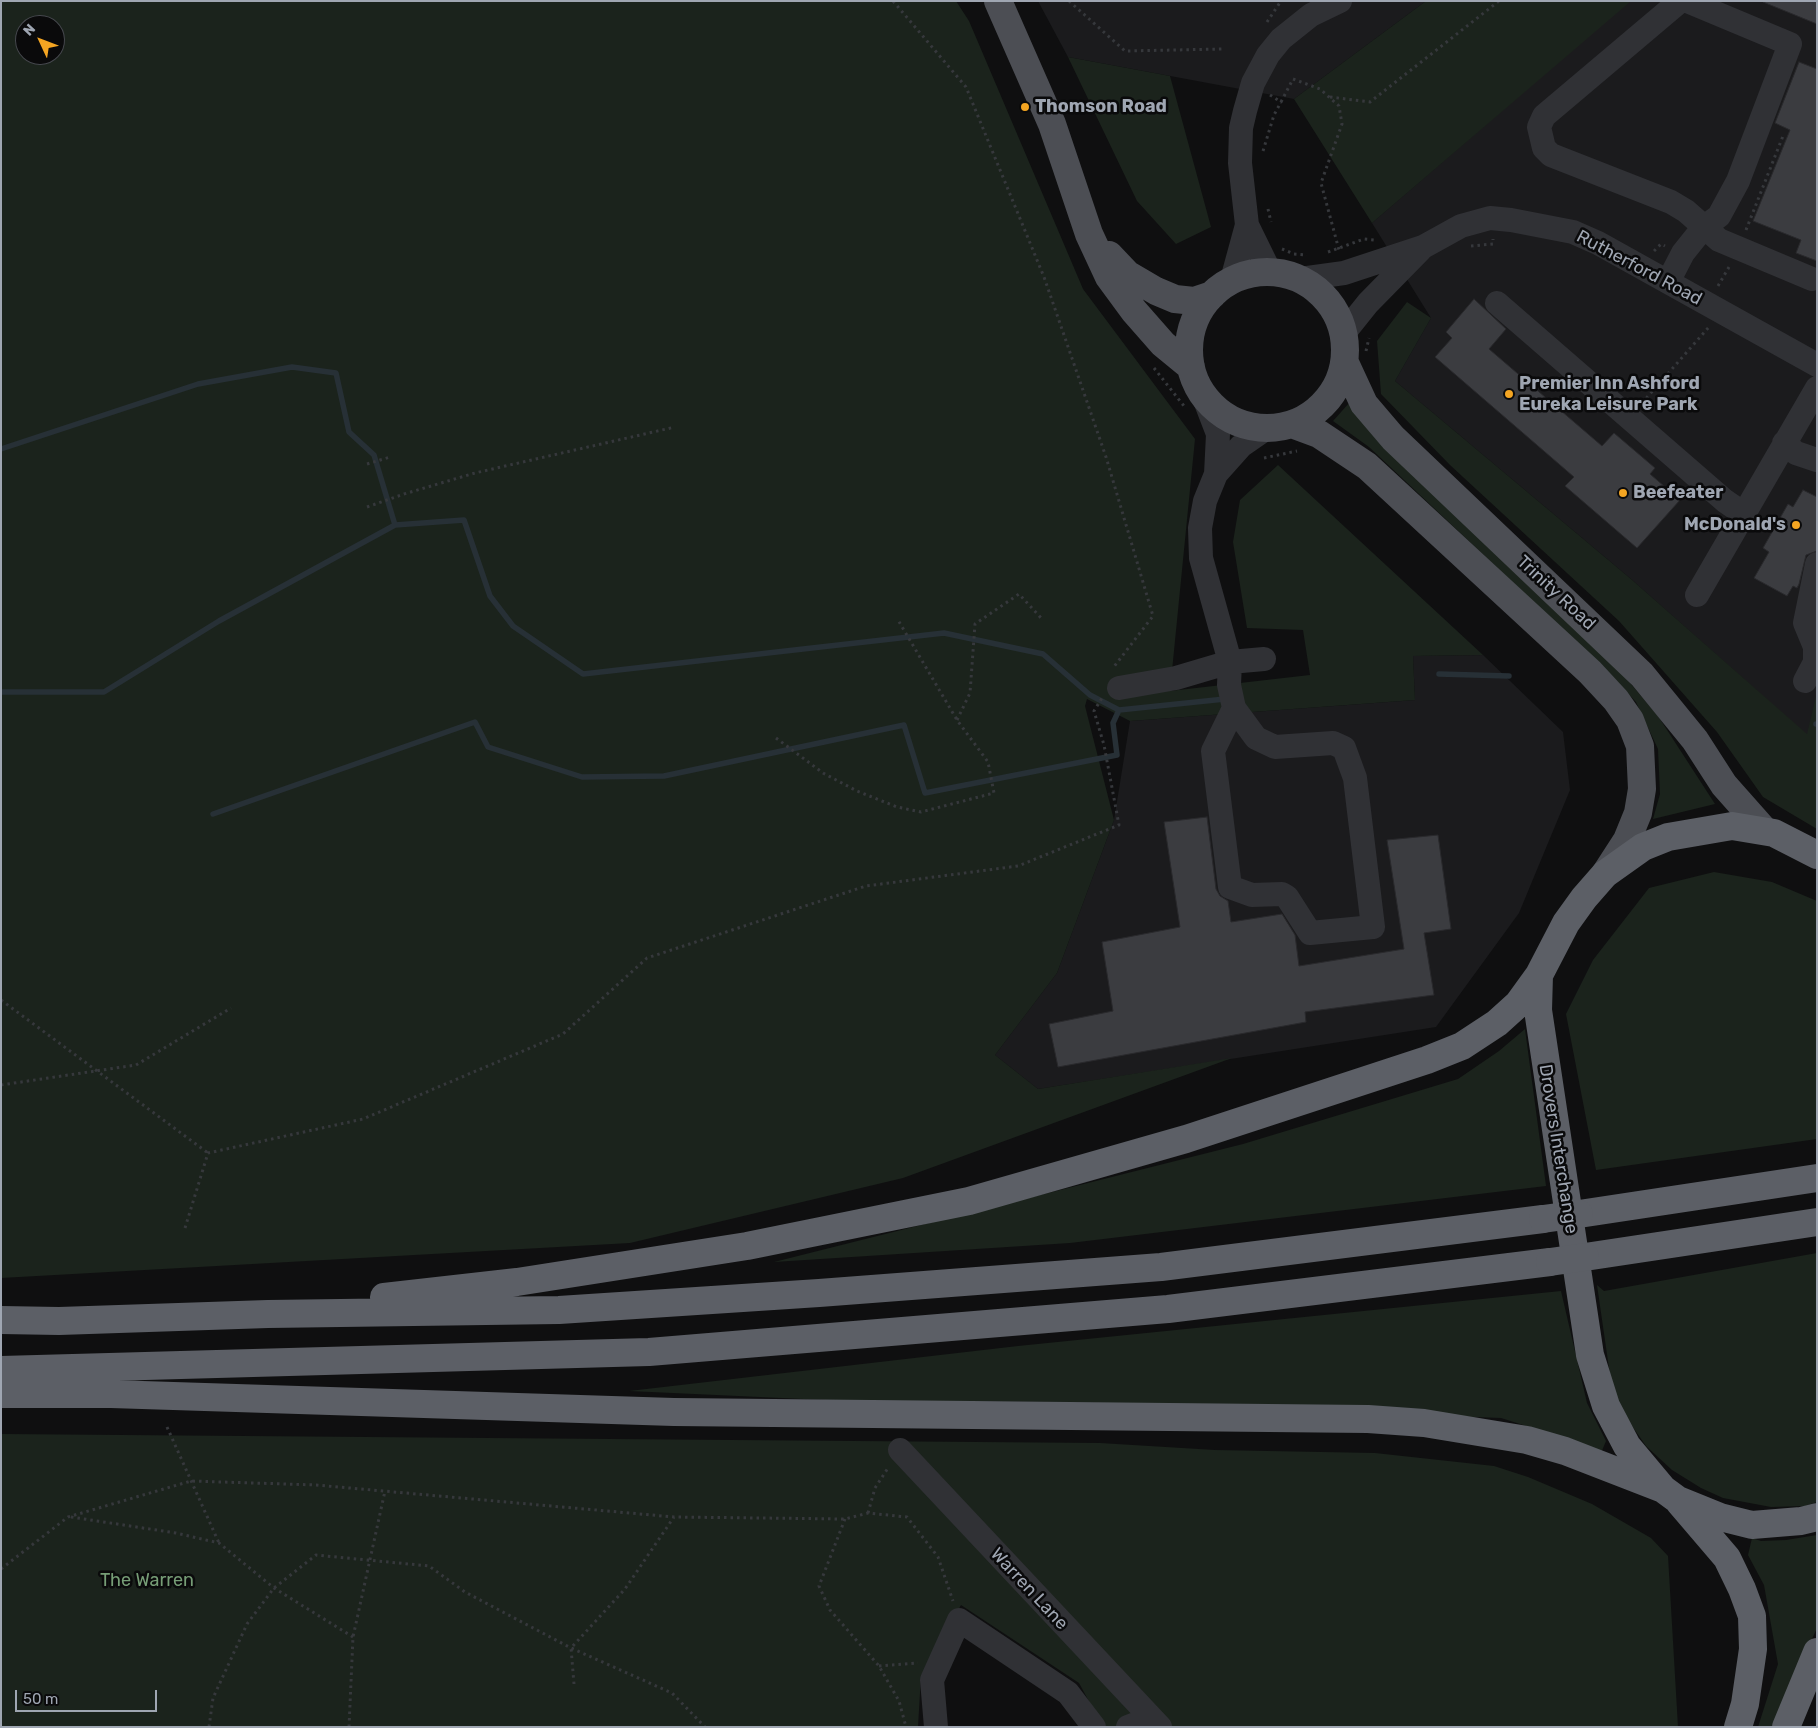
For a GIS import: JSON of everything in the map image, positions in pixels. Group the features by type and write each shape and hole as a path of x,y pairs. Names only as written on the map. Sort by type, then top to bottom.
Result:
{"highway":[{"name":"Drovers Interchange","path":"1817,855 1794,842 1763,829 1732,826 1668,837 1643,847 1605,874 1566,923 1539,975 1538,1010 1590,1355 1606,1406 1627,1446 1670,1495 1720,1517 1752,1525 1800,1521 1817,1517"},
{"path":"268,1314 408,1294 517,1282 747,1246 969,1200 1186,1139 1427,1060 1462,1046 1497,1023 1518,1004 1539,975"},
{"path":"1,1320 59,1321 268,1314 558,1310 819,1293 1161,1267 1543,1219 1817,1178"},
{"path":"1,1370 648,1352 1168,1309 1550,1262 1817,1222"},
{"path":"1,1394 121,1395 674,1412 1368,1420 1433,1424 1527,1440 1566,1451 1670,1495 1727,1558 1742,1589 1752,1616 1753,1650 1745,1704 1738,1727"},
{"path":"1786,1727 1817,1652"}],"main road":[{"name":"Trinity Road","path":"998,1 1052,124 1089,234 1109,277 1134,311 1163,344 1191,367"},
{"name":"Trinity Road","path":"1089,234 1127,274 1156,291 1175,299 1194,301 1254,273 1270,272 1300,279 1319,291 1334,308 1356,361 1364,404 1393,438 1642,674 1695,740 1724,784 1763,829"},
{"name":"Trinity Road","path":"1222,288 1196,317 1190,338 1191,367 1203,396 1226,417 1245,425 1280,426 1319,434 1368,466 1590,672 1616,700 1630,720 1640,746 1642,789 1638,813 1627,840 1605,874"},
{"name":"Trinity Road","path":"1280,426 1320,408 1356,361"}],"street":[{"path":"1270,272 1247,224 1240,163 1241,128 1253,83 1268,56 1306,8 1340,1"},
{"path":"1680,1 1544,116 1539,127 1540,140 1551,155 1671,202 1686,211 1703,228 1719,240 1738,250 1812,279"},
{"path":"1668,282 1683,253 1703,228 1719,216 1738,181 1790,44 1687,1"},
{"path":"1222,288 1247,224"},
{"name":"Rutherford Road","path":"1423,247 1447,235 1464,235 1533,224 1573,232 1598,243 1817,365"},
{"path":"1300,279 1344,272 1423,247"},
{"path":"1344,333 1368,303 1423,247"},
{"path":"1497,303 1725,501 1744,514"},
{"path":"1697,596 1744,514 1799,452 1817,388"},
{"path":"1203,396 1218,434 1216,474 1205,501 1200,528 1200,558 1230,662 1229,685 1234,708 1256,738 1275,747 1333,743 1344,748 1355,778 1373,927 1310,933 1282,894 1252,896 1230,887 1213,751 1234,708"},
{"path":"1216,474 1241,446 1280,426"},
{"path":"1799,452 1802,465 1817,474"},
{"path":"1805,681 1814,662 1815,646 1805,623 1817,564"},
{"path":"1112,683 1176,678 1230,662 1264,660"},
{"name":"Warren Lane","path":"900,1450 1155,1722"},
{"path":"936,1727 932,1680 959,1620 1068,1693 1094,1727"},
{"path":"1128,1727 1155,1722"}],"path":[{"path":"1,1000 208,1153 363,1119 563,1034 647,958 866,886 1018,866 1119,825 1104,745 1094,711 1153,616 1106,457 1044,277 966,87 893,1"},
{"path":"1069,1 1125,51 1223,49"},
{"path":"1329,97 1370,102 1499,1"},
{"path":"1262,154 1274,115 1293,79 1320,88 1339,106 1342,124 1321,183 1339,249"},
{"path":"1253,83 1281,102"},
{"path":"1716,289 1738,250 1783,136"},
{"path":"1268,207 1271,225"},
{"path":"1630,417 1722,313"},
{"path":"1356,361 1366,350 1372,329"},
{"path":"367,508 399,496 475,473 675,427"},
{"path":"367,464 389,457"},
{"path":"957,720 970,693 975,624 1019,594 1042,619"},
{"path":"778,739 824,773 857,791 897,806 921,812 994,793 988,762 957,720 898,620"},
{"path":"1,1085 136,1065 231,1008"},
{"path":"184,1228 208,1153"},
{"path":"168,1427 219,1543"},
{"path":"868,1512 875,1488 900,1450"},
{"path":"1,1569 68,1516 191,1480 316,1485 674,1517 845,1519 868,1512 907,1517 938,1556 959,1620"},
{"path":"349,1727 353,1637 384,1491"},
{"path":"68,1516 176,1533 219,1543 274,1588 353,1637"},
{"path":"574,1684 571,1648 625,1589 674,1517"},
{"path":"845,1519 819,1586 830,1610 879,1666 899,1701 906,1727"},
{"path":"209,1727 213,1698 246,1624 274,1588 316,1555 429,1566 465,1592 571,1648 672,1693 705,1727"},
{"path":"879,1666 941,1662"}],"shaded area":[{"path":"1038,1 1426,1 1294,99 1068,57"},
{"path":"1629,1 1817,1 1817,724 1807,735 1631,579 1395,381 1431,318 1372,223"},
{"path":"1483,655 1563,732 1570,790 1519,913 1436,1027 1038,1089 995,1055 1057,973 1114,820 1130,721 1415,700 1413,656"}],"green space":[{"path":"1,1 956,1 969,21 1083,289 1195,439 1170,691 1310,675 1303,630 1247,628 1233,542 1240,500 1278,465 1483,655 1413,656 1415,700 1130,721 1087,699 1085,706 1114,820 1057,973 995,1055 1038,1089 1232,1058 903,1178 630,1243 1,1278"},
{"path":"1426,1 1631,1 1372,223 1294,99"},
{"path":"1068,57 1170,76 1211,227 1176,244 1137,201"},
{"path":"1407,302 1431,318 1395,381 1631,579 1807,734 1817,692 1817,829 1763,797 1717,732 1619,621 1450,465 1381,394 1377,341"},
{"path":"1350,402 1614,664 1658,716 1715,804 1653,819 1660,794 1658,749 1636,702 1607,671 1369,447 1333,421"},
{"path":"1714,872 1772,882 1817,901 1817,1139 1596,1170 1566,1014 1593,960 1649,888"},
{"path":"1525,1029 1546,1186 1070,1243 774,1262 1243,1144 1458,1079 1499,1051"},
{"path":"1817,1253 1817,1502 1805,1506 1771,1507 1723,1498 1701,1488 1672,1470 1646,1446 1630,1423 1617,1401 1610,1375 1597,1285 1604,1291"},
{"path":"1561,1291 1587,1403 1606,1441 1601,1453 1558,1436 1501,1418 1073,1402 847,1401 629,1391 1018,1346"},
{"name":"The Warren","path":"1,1434 1100,1443 1215,1450 1375,1453 1494,1466 1528,1477 1592,1504 1651,1538 1668,1556 1678,1727 1103,1727 1079,1683 961,1605 921,1676 918,1727 1,1727"},
{"path":"1817,1535 1817,1628 1772,1727 1758,1727 1778,1664 1764,1585 1748,1555 1752,1538 1761,1541 1786,1540"}],"building":[{"path":"1763,1 1817,1 1817,24 1763,2"},
{"path":"1799,62 1817,69 1817,261 1796,253 1801,240 1753,221 1790,130 1775,123"},
{"path":"1474,299 1506,329 1489,349 1602,446 1614,433 1655,468 1650,474 1680,500 1637,548 1565,486 1574,477 1435,357 1452,338 1446,332"},
{"name":"McDonald's","path":"1803,490 1817,497 1817,551 1806,555 1799,584 1797,588 1793,586 1787,596 1754,578 1769,552 1763,548 1788,504 1793,507"},
{"path":"1207,817 1216,889 1220,896 1228,901 1231,922 1282,914 1295,935 1299,966 1404,949 1387,840 1438,835 1451,929 1424,933 1434,995 1305,1012 1306,1022 1058,1067 1049,1024 1113,1011 1102,942 1180,927 1164,822"}],"waterway":[{"path":"1,449 198,384 292,367 336,373 349,432 374,455 395,525"},
{"path":"1,692 104,692 219,621 395,525 464,520 490,596 513,626 583,674 944,633 1043,654 1090,695 1119,710 1225,699"},
{"path":"1439,674 1509,676"},
{"path":"213,814 475,722 488,747 582,777 664,776 904,725 925,793 1117,755 1113,723 1119,710"}],"place":[{"name":"Thomson Road","path":"1025,107"},
{"name":"Premier Inn Ashford Eureka Leisure Park","path":"1509,394"},
{"name":"Beefeater","path":"1623,493"},
{"name":"McDonald's","path":"1796,525"}]}
